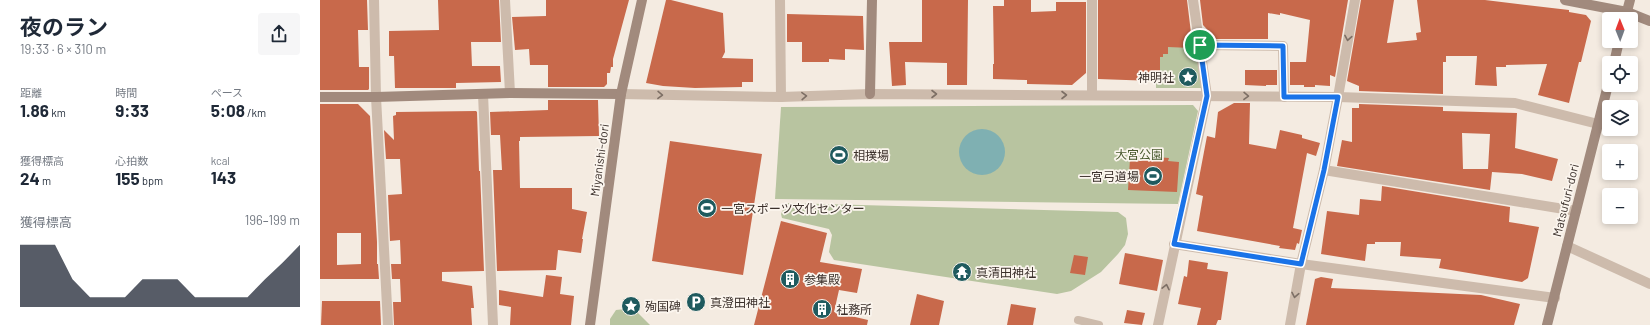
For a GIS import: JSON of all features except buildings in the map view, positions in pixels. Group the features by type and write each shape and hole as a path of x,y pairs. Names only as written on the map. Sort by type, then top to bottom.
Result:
{"street":[{"path":"374,0 376,97 388,325"},
{"path":"505,0 510,93"},
{"name":"Miyanishi-dori","path":"590,325 621,94 642,0"},
{"path":"780,0 781,97"},
{"path":"870,94 872,0"},
{"path":"1092,0 1092,95"},
{"path":"1158,325 1174,244 1207,96 1193,0"},
{"path":"1290,325 1301,264 1324,170 1355,0"},
{"path":"1565,0 1614,12"},
{"path":"1627,12 1630,0"},
{"path":"1638,18 1650,21"},
{"path":"1200,45 1283,46 1284,97"},
{"name":"Matsufuri-dori","path":"1547,325 1606,92"},
{"path":"320,97 510,93 781,97 870,94 1338,97 1515,103 1598,124"},
{"path":"483,94 493,325"},
{"path":"1324,170 1576,211"},
{"path":"1174,244 1301,264 1555,298"},
{"path":"1567,246 1650,284"}],"lane":[{"path":"1078,320 1099,325"}],"green space":[{"path":"1156,37 1180,47 1200,45 1201,88 1156,88"},
{"name":"大宮公園","path":"1193,105 1198,111 1178,204 775,199 781,107"},
{"path":"786,203 1118,212 1126,218 1128,234 1125,245 1101,272 1071,291 1057,294 834,260 829,252 832,235 829,229 782,218 781,214"},
{"path":"616,310 635,310 650,325 610,325 610,319"}],"water":[{"path":"977,129 987,129 995,133 1001,139 1005,147 1005,157 1001,165 995,171 987,175 977,175 969,171 963,165 959,157 959,147 963,139 969,133"}],"place":[{"name":"神明社","path":"1188,77"},
{"name":"相撲場","path":"839,155"},
{"name":"一宮弓道場","path":"1153,176"},
{"name":"一宮スポーツ文化センター","path":"707,208"},
{"name":"真清田神社","path":"962,272"},
{"name":"参集殿","path":"790,279"},
{"name":"真澄田神社","path":"696,302"},
{"name":"殉国碑","path":"631,306"},
{"name":"社務所","path":"822,309"}],"route":[{"path":"1200,45 1283,46 1284,97 1338,97 1324,170 1301,264 1174,244 1207,96 1200,45"}]}
